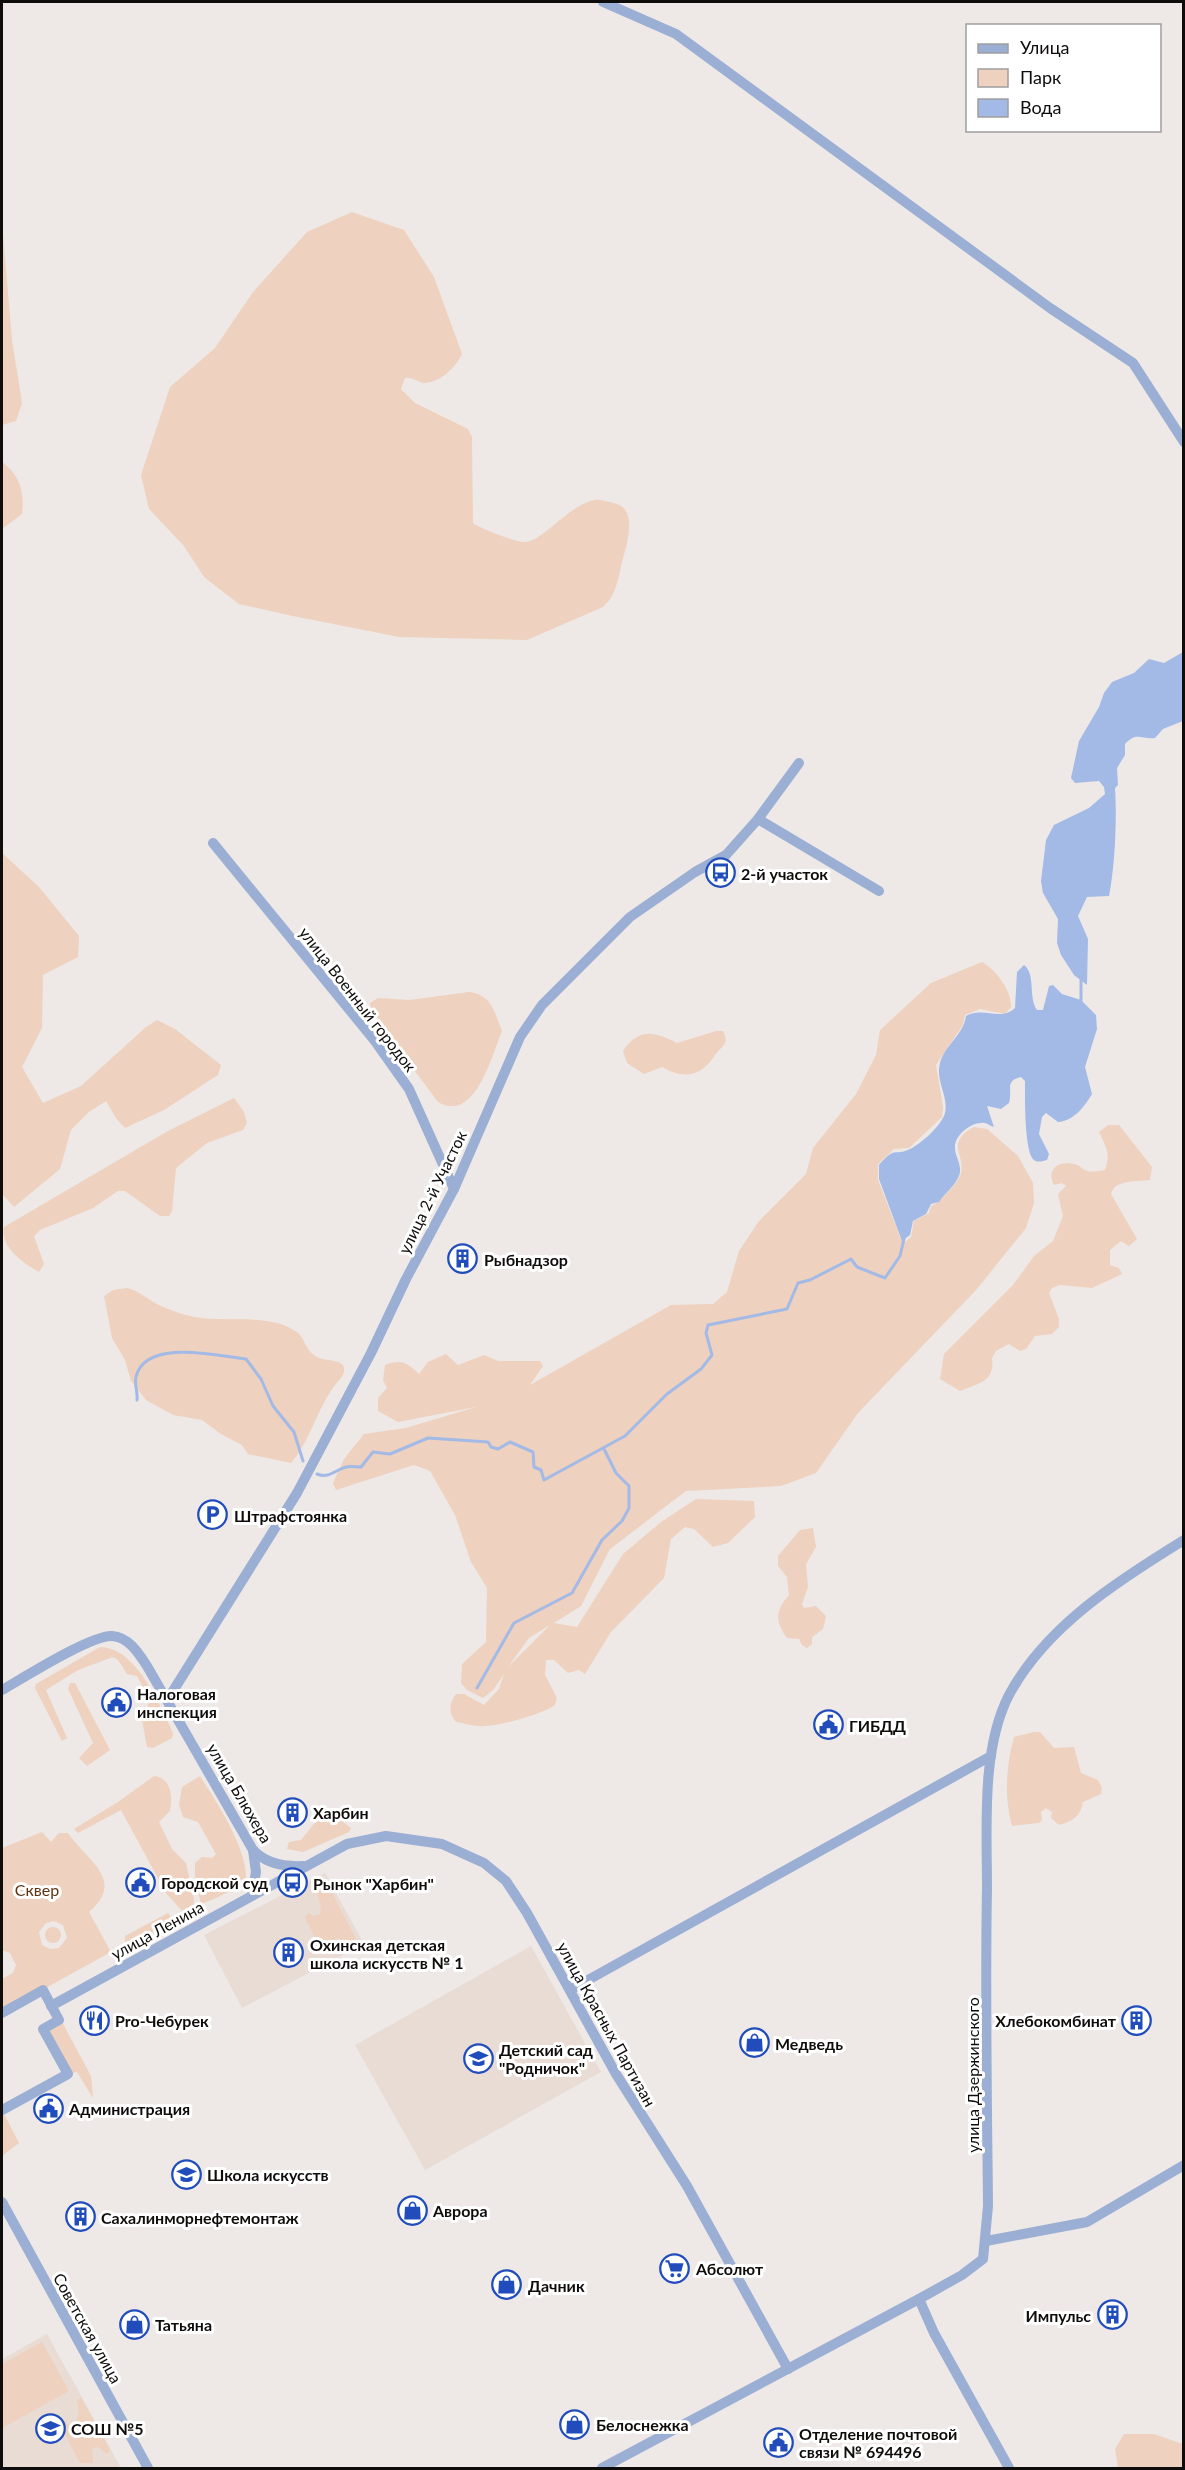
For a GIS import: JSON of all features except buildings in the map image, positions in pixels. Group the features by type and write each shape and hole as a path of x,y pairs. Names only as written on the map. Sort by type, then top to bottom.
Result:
{"street":[{"path":"603,2 676,34 1050,308 1133,363 1184,442"},
{"name":"улица 2-й Участок","path":"168,1699 297,1493 454,1189 520,1037 542,1005 630,917 695,872 726,855 758,819 799,763"},
{"path":"758,819 879,891"},
{"name":"улица Военный городок","path":"213,843 375,1041 402,1080 425,1122 454,1189"},
{"name":"улица Дзержинского","path":"602,2469 920,2299 983,2259 986,2241 986,1955 991,1756 997,1723 1009,1694 1042,1649 1066,1623 1138,1568 1184,1540"},
{"name":"улица Блюхера","path":"2,1690 94,1641 112,1636 133,1646 168,1699 254,1850 269,1862 288,1866 309,1865"},
{"path":"570,1990 991,1756"},
{"name":"улица Красных Партизан","path":"309,1865 347,1844 386,1836 442,1844 470,1855 498,1874 513,1890 645,2123 687,2186 788,2369"},
{"path":"252,1895 256,1872 254,1850"},
{"name":"улица Ленина","path":"51,2006 309,1865"},
{"path":"2,2013 43,1990 59,2020 43,2029 68,2074 2,2110"},
{"path":"986,2241 1087,2222 1184,2165"},
{"name":"Советская улица","path":"2,2202 148,2469"},
{"path":"920,2299 934,2333 1009,2469"}],"shaded area":[{"path":"325,1873 364,1944 242,2008 204,1935"},
{"name":"Детский сад \"Родничок\"","path":"531,1946 601,2072 425,2170 355,2045"},
{"name":"СОШ №5","path":"47,2334 121,2468 2,2468 2,2359"}],"green space":[{"path":"352,212 404,230 434,277 462,354 452,369 436,380 424,383 405,378 401,389 415,403 468,429 472,437 473,523 498,535 525,542 540,536 576,508 595,500 613,503 626,511 629,527 626,546 616,587 611,598 603,607 527,640 399,637 288,615 239,604 204,577 184,546 149,509 141,475 170,387 215,348 253,292 307,232"},
{"path":"2,222 12,340 22,403 16,421 2,425"},
{"path":"2,462 13,472 20,484 23,506 22,514 2,529"},
{"path":"2,853 39,887 79,936 78,957 43,975 42,1028 22,1067 43,1103 81,1086 146,1027 157,1020 175,1029 221,1065 218,1075 164,1110 125,1128 106,1101 89,1112 71,1130 60,1169 14,1207 2,1194"},
{"path":"982,962 993,970 1002,982 1009,994 1011,1007 1005,1014 980,1009 965,1015 963,1025 936,1065 943,1107 942,1117 909,1148 894,1149 878,1164 878,1180 901,1239 905,1242 911,1237 914,1221 929,1213 931,1206 936,1204 959,1179 962,1169 958,1150 960,1139 974,1127 987,1129 1018,1156 1033,1183 1034,1203 1026,1228 977,1289 858,1413 816,1473 781,1486 686,1491 610,1549 581,1606 554,1623 577,1627 623,1554 661,1522 696,1499 754,1501 755,1517 728,1543 713,1547 694,1529 685,1527 671,1539 664,1578 611,1632 585,1674 579,1670 568,1673 554,1660 546,1660 545,1675 557,1698 555,1705 530,1716 496,1725 476,1726 456,1722 450,1708 456,1694 464,1694 484,1705 499,1689 504,1674 493,1690 483,1698 467,1690 461,1683 462,1664 486,1642 487,1588 471,1562 455,1515 430,1471 414,1465 336,1490 333,1483 344,1459 364,1434 406,1428 476,1407 398,1422 378,1411 378,1398 387,1388 383,1380 385,1365 395,1362 403,1363 419,1374 428,1362 446,1354 458,1365 484,1355 498,1361 540,1361 543,1366 530,1385 671,1305 713,1304 727,1292 739,1251 759,1221 806,1174 813,1148 856,1094 876,1055 880,1030 931,983","holes":["550,1625 508,1667 529,1638"]},
{"path":"469,992 487,1000 502,1031 487,1070 472,1096 462,1104 451,1106 438,1102 371,1012 370,1003 378,998 410,1000"},
{"path":"723,1031 726,1039 724,1044 704,1068 692,1074 678,1074 662,1067 644,1074 627,1063 623,1051 629,1043 641,1035 654,1034 677,1043"},
{"path":"234,1098 244,1112 247,1123 243,1130 207,1143 176,1168 172,1211 169,1216 160,1216 125,1191 118,1191 93,1208 40,1230 34,1236 44,1264 39,1272 26,1264 9,1248 4,1227 168,1131"},
{"path":"1108,1125 1119,1125 1152,1167 1150,1180 1121,1184 1113,1189 1111,1194 1137,1239 1129,1246 1121,1241 1110,1250 1110,1265 1119,1268 1122,1274 1092,1288 1060,1285 1052,1288 1049,1293 1059,1319 1059,1327 1052,1334 1035,1336 1026,1349 1020,1351 1009,1344 996,1351 992,1358 991,1372 979,1383 960,1391 940,1379 944,1354 1013,1285 1034,1256 1053,1241 1063,1216 1058,1194 1066,1186 1062,1183 1054,1185 1052,1174 1056,1166 1071,1163 1084,1170 1095,1172 1105,1170 1108,1155 1099,1132"},
{"path":"127,1288 164,1307 190,1316 275,1322 298,1333 314,1355 343,1365 342,1376 323,1404 303,1445 291,1463 248,1454 242,1445 221,1434 202,1420 173,1415 146,1400 131,1381 125,1360 112,1338 104,1296 113,1290"},
{"path":"813,1528 816,1547 806,1564 808,1587 802,1604 804,1608 816,1606 826,1616 823,1629 812,1637 812,1644 807,1648 799,1639 787,1638 780,1626 779,1611 789,1595 787,1577 778,1566 778,1556 800,1530"},
{"path":"100,1647 124,1656 145,1679 173,1733 172,1738 153,1748 147,1747 142,1720 150,1700 137,1676 127,1674 118,1660 113,1657 78,1670 46,1690 67,1738 62,1741 35,1688 36,1684"},
{"path":"70,1683 75,1683 110,1750 87,1766 79,1758 93,1743 68,1689"},
{"path":"1040,1732 1054,1748 1074,1747 1081,1773 1098,1780 1102,1788 1101,1794 1083,1802 1078,1815 1059,1825 1051,1818 1052,1812 1046,1808 1041,1812 1042,1820 1039,1823 1012,1826 1007,1793 1011,1748 1014,1737"},
{"path":"154,1776 164,1780 170,1789 170,1811 159,1822 172,1849 186,1863 194,1899 193,1910 185,1914 166,1893 121,1810 78,1833 74,1829"},
{"path":"200,1776 237,1841 245,1868 246,1881 201,1904 195,1880 195,1863 202,1857 212,1858 216,1854 198,1822 183,1817 179,1805 182,1787"},
{"path":"328,1813 333,1814 351,1828 349,1832 303,1852 287,1849 289,1842 301,1840 313,1825"},
{"name":"Сквер","path":"42,1832 51,1842 59,1833 68,1833 93,1861 104,1880 104,1890 100,1901 89,1912 111,1952 2,2012 2,1979 13,1973 16,1965 10,1953 2,1950 2,1848","holes":["54,1921 63,1925 67,1938 59,1948 50,1949 42,1945 39,1932 46,1923"]},
{"path":"321,1879 326,1881 356,1939 351,1942 337,1938 323,1950 305,1918 308,1913 314,1916 320,1914 321,1906 314,1884"},
{"path":"168,1913 172,1918 169,1923 130,1945 125,1944 125,1936"},
{"path":"50,1927 56,1927 61,1935 59,1941 50,1943 45,1938 45,1932"},
{"path":"62,2022 91,2076 93,2098 77,2072 68,2074 43,2029"},
{"path":"2,2110 19,2143 2,2156"},
{"path":"42,2342 69,2391 2,2428 2,2364"},
{"path":"81,2398 110,2450 107,2454 98,2447 92,2448 93,2463 80,2463 58,2421 65,2420 71,2428 75,2425 79,2412 77,2400"},
{"path":"1124,2434 1154,2434 1183,2444 1183,2468 1118,2468 1115,2449"}],"water":[{"path":"1183,652 1183,721 1163,729 1155,738 1136,737 1129,740 1125,744 1125,755 1117,768 1115,842 1109,896 1087,897 1078,916 1088,939 1087,985 1074,975 1061,955 1057,943 1058,919 1043,893 1041,881 1046,840 1054,825 1089,808 1105,794 1104,787 1099,781 1075,783 1071,778 1079,741 1112,682 1134,673 1149,659 1164,663"},
{"path":"1024,965 1030,974 1034,1005 1037,1010 1043,1010 1049,986 1053,985 1062,994 1081,1000 1096,1015 1097,1029 1085,1067 1092,1094 1082,1108 1069,1119 1058,1122 1046,1113 1042,1117 1039,1134 1049,1154 1047,1160 1040,1162 1034,1160 1028,1147 1025,1081 1021,1077 1013,1081 1010,1087 1009,1103 1001,1109 987,1106 994,1127 985,1123 977,1124 968,1128 957,1139 955,1151 960,1172 957,1180 939,1202 931,1204 926,1214 913,1221 910,1235 902,1241 879,1179 879,1165 892,1153 910,1149 920,1143 940,1123 946,1107 939,1076 942,1057 962,1028 966,1016 979,1012 1003,1014 1015,1008 1017,972"}],"waterway":[{"path":"1081,979 1081,1002"},
{"path":"317,1474 332,1474 346,1467 361,1467 373,1452 390,1454 428,1438 488,1442 491,1447 498,1449 510,1442 533,1452 534,1467 541,1470 544,1480 625,1436 667,1394 701,1369 712,1355 706,1333 708,1325 787,1309 798,1283 810,1280 851,1259 857,1267 885,1278 900,1256 904,1239"},
{"path":"137,1400 136,1377 142,1365 153,1357 184,1352 246,1359 261,1379 273,1406 294,1432 303,1461"},
{"path":"477,1688 514,1623 572,1593 602,1540 622,1521 629,1508 629,1486 616,1473 604,1449"}],"place":[{"name":"2-й участок","path":"720,873"},
{"name":"Рыбнадзор","path":"463,1259"},
{"name":"Штрафстоянка","path":"213,1515"},
{"name":"Налоговая инспекция","path":"116,1702"},
{"name":"ГИБДД","path":"828,1725"},
{"name":"Харбин","path":"292,1812"},
{"name":"Городской суд","path":"140,1882"},
{"name":"Рынок \"Харбин\"","path":"292,1883"},
{"name":"Охинская детская школа искусств № 1","path":"289,1953"},
{"name":"Pro-Чебурек","path":"94,2020"},
{"name":"Хлебокомбинат","path":"1137,2020"},
{"name":"Медведь","path":"754,2043"},
{"name":"Детский сад \"Родничок\"","path":"478,2058"},
{"name":"Администрация","path":"48,2108"},
{"name":"Школа искусств","path":"186,2174"},
{"name":"Аврора","path":"412,2210"},
{"name":"Сахалинморнефтемонтаж","path":"80,2217"},
{"name":"Абсолют","path":"675,2268"},
{"name":"Дачник","path":"507,2285"},
{"name":"Импульс","path":"1112,2315"},
{"name":"Татьяна","path":"134,2324"},
{"name":"Белоснежка","path":"575,2424"},
{"name":"СОШ №5","path":"50,2428"},
{"name":"Отделение почтовой связи № 694496","path":"778,2442"}]}
